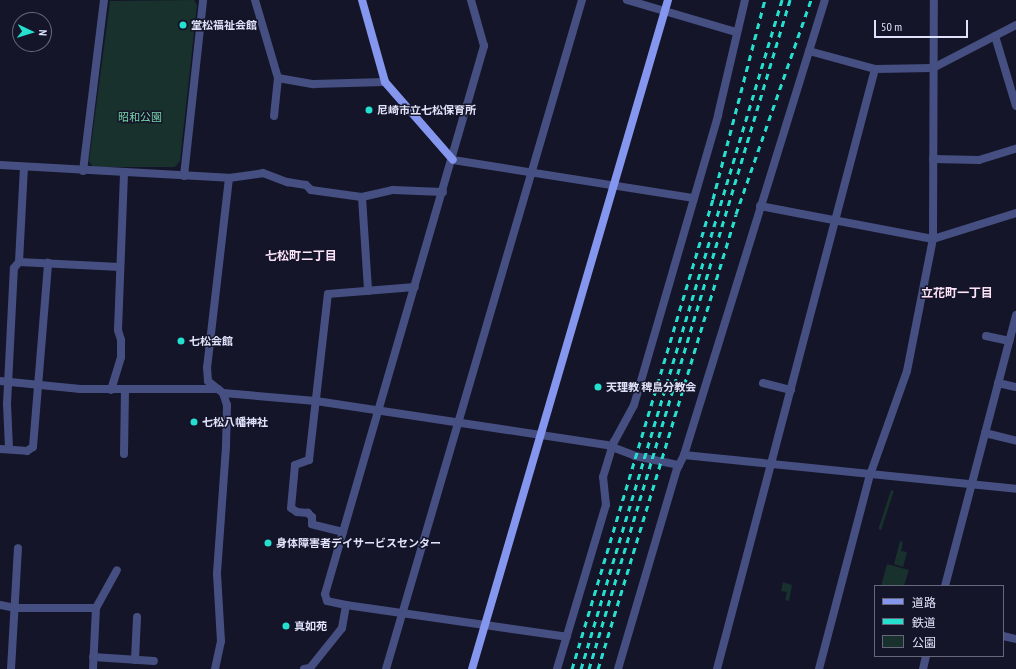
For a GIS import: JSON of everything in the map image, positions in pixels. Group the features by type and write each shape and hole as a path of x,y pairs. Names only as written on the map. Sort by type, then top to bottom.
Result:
{"street":[{"path":"83,171 104,0"},
{"path":"184,176 203,0"},
{"path":"255,0 278,78 274,116"},
{"path":"362,0 385,82 453,160 694,198"},
{"path":"471,0 484,46 453,160 325,594 327,601 346,605 403,611 567,637"},
{"path":"386,669 458,423 534,172 582,0"},
{"path":"627,0 736,32"},
{"path":"472,669 668,0"},
{"path":"558,669 606,505 602,477 612,448 634,405 718,115 736,32 745,0"},
{"path":"618,669 679,465 684,455 824,0"},
{"path":"819,669 870,475 907,371 933,239 934,0"},
{"path":"809,51 875,69 933,68 1016,25"},
{"path":"995,36 1016,106"},
{"path":"717,669 770,465 837,220 875,69"},
{"path":"278,78 313,84 385,82"},
{"path":"933,159 979,160 1016,150"},
{"path":"0,165 24,168 229,178 263,173 287,182 306,185 312,190 362,197 393,190 443,192"},
{"path":"9,448 4,382 14,268 19,262 24,168"},
{"path":"111,390 121,357 121,340 118,330 124,173"},
{"path":"215,669 221,641 217,574 226,447 227,404 221,391 208,381 207,367 229,178"},
{"path":"362,197 368,291"},
{"path":"760,206 933,239 1016,213"},
{"path":"19,262 120,267"},
{"path":"0,449 9,448 27,451 33,447 40,385 48,263"},
{"path":"343,532 312,524 312,517 308,513 297,512 291,508 295,465 309,460 328,294 415,287"},
{"path":"945,585 1016,316"},
{"path":"986,336 1009,341"},
{"path":"4,382 111,390 221,391 316,401 540,435 612,448 636,456 679,465"},
{"path":"764,383 791,390"},
{"path":"998,383 1016,387"},
{"path":"124,390 124,454"},
{"path":"985,434 1016,441"},
{"path":"684,455 1016,489"},
{"path":"10,669 18,548"},
{"path":"93,669 96,608 117,570"},
{"path":"0,605 15,608 96,608"},
{"path":"304,669 310,668 342,628 346,605"},
{"path":"135,660 137,617"},
{"path":"1004,636 1016,639"},
{"path":"93,657 154,661"},
{"path":"922,669 926,657"}],"green space":[{"name":"昭和公園","path":"194,0 197,5 180,161 175,167 93,167 89,161 110,1"},
{"path":"891,490 894,491 881,530 878,529"},
{"path":"900,541 903,542 901,551 907,552 903,567 894,564"},
{"path":"887,564 909,570 904,585 881,585"},
{"path":"783,582 792,585 789,601 785,600 787,592 781,591"}],"railway":[{"path":"572,669 713,199 765,0"},
{"path":"581,669 782,0"},
{"path":"589,669 790,0"},
{"path":"598,669 736,214 811,0"}],"place":[{"name":"堂松福祉会館","path":"183,25"},
{"name":"尼崎市立七松保育所","path":"369,110"},
{"name":"七松会館","path":"181,341"},
{"name":"天理教 稗島分教会","path":"598,387"},
{"name":"七松八幡神社","path":"194,422"},
{"name":"身体障害者デイサービスセンター","path":"268,543"},
{"name":"真如苑","path":"286,626"}],"district":[{"name":"七松町二丁目","path":"301,256"},
{"name":"立花町一丁目","path":"957,293"}]}
